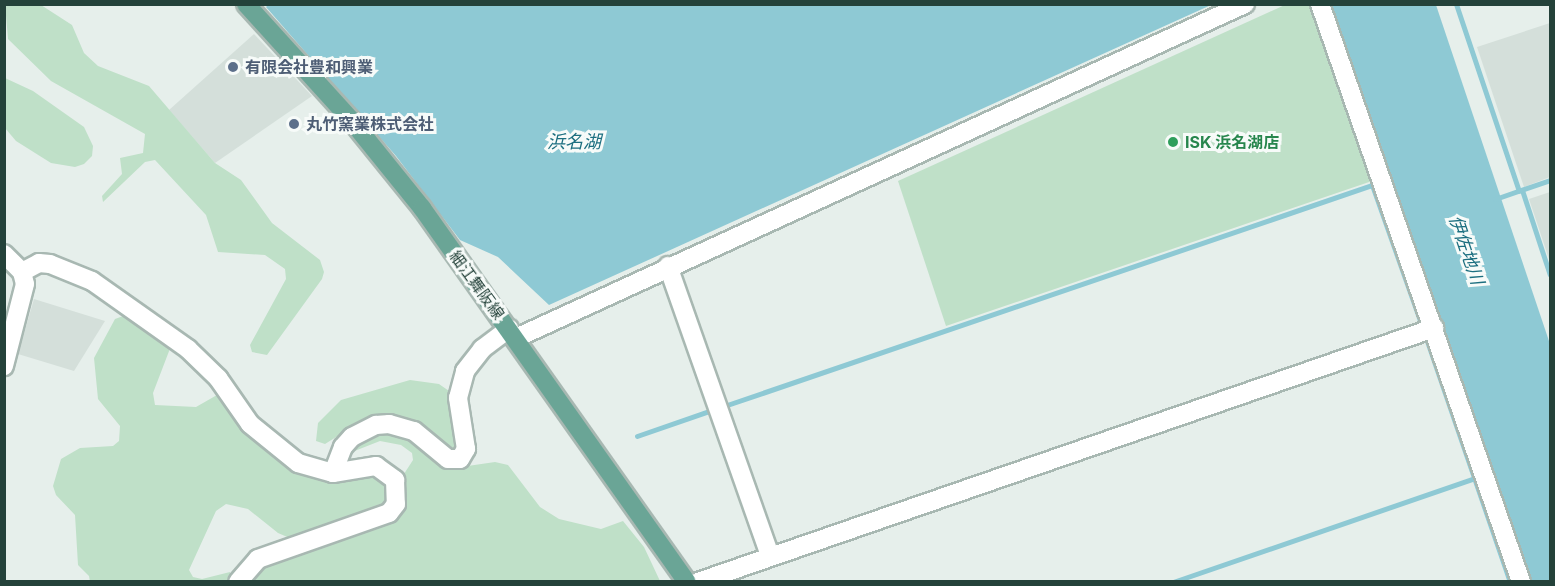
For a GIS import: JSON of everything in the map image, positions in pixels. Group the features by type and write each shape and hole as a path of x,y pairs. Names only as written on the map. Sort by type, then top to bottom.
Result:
{"main road":[{"name":"細江舞阪線","path":"246,4 387,163 512,334 687,582"}],"street":[{"path":"333,473 344,447 352,437 363,430 389,424 414,430 448,459 460,459 466,449 458,398 465,371 482,349 1245,4"},
{"path":"1320,4 1521,582"},
{"path":"4,254 22,272 24,296 4,366"},
{"path":"22,272 39,263 51,264 92,281 188,349 218,378 250,424 281,452 317,471 333,473 364,466 387,471 395,480 396,504 379,520 258,559 238,582"},
{"path":"668,266 770,555"},
{"path":"698,582 770,555 1434,328"}],"shaded area":[{"path":"1550,23 1550,177 1524,187 1477,47"},
{"path":"254,34 312,96 215,163 169,110"},
{"path":"1550,192 1550,262 1529,199"},
{"path":"34,299 105,321 74,371 18,354"}],"green space":[{"path":"5,4 41,5 72,25 84,53 98,66 149,86 215,163 241,180 272,223 320,260 324,272 322,279 267,355 252,352 250,345 286,279 285,269 265,255 218,252 206,215 155,160 145,162 103,202 102,196 122,174 120,158 143,153 145,134 51,81 8,39"},
{"name":"ISK 浜名湖店","path":"1287,4 1313,5 1375,180 946,326 898,181"},
{"path":"5,78 33,91 84,127 93,146 92,156 84,164 75,167 51,163 16,141 5,128"},
{"path":"126,315 171,346 153,393 155,405 196,407 217,395 260,444 295,469 316,478 333,480 365,473 383,477 391,492 385,508 292,539 278,533 248,509 226,504 216,511 189,570 193,577 202,579 230,572 230,581 90,582 89,576 78,565 75,515 56,495 53,486 61,459 80,448 113,446 119,441 120,426 98,399 94,358 115,319"},
{"path":"410,380 439,384 449,391 458,448 454,452 418,423 389,416 360,422 325,444 316,441 318,423 341,400"},
{"path":"388,432 410,438 454,468 495,462 508,465 540,507 559,519 601,529 623,521 644,547 660,581 246,582 271,561 394,518 402,506 402,477 413,460 412,453 401,445 380,441 352,452 358,443"}],"water":[{"name":"浜名湖","path":"268,5 1211,5 549,305 498,257 460,240 396,156 266,7"},
{"name":"伊佐地川","path":"1327,5 1436,5 1550,344 1550,581 1528,581"}],"waterway":[{"path":"1456,4 1519,191"},
{"path":"1495,199 1550,180"},
{"path":"727,405 1372,185 1421,323"},
{"path":"1522,190 1550,275"},
{"path":"1427,341 1510,582"},
{"path":"637,436 709,411"},
{"path":"1173,582 1475,478"}],"place":[{"name":"有限会社豊和興業","path":"233,67"},
{"name":"丸竹窯業株式会社","path":"294,124"},
{"name":"ISK 浜名湖店","path":"1173,142"}]}
